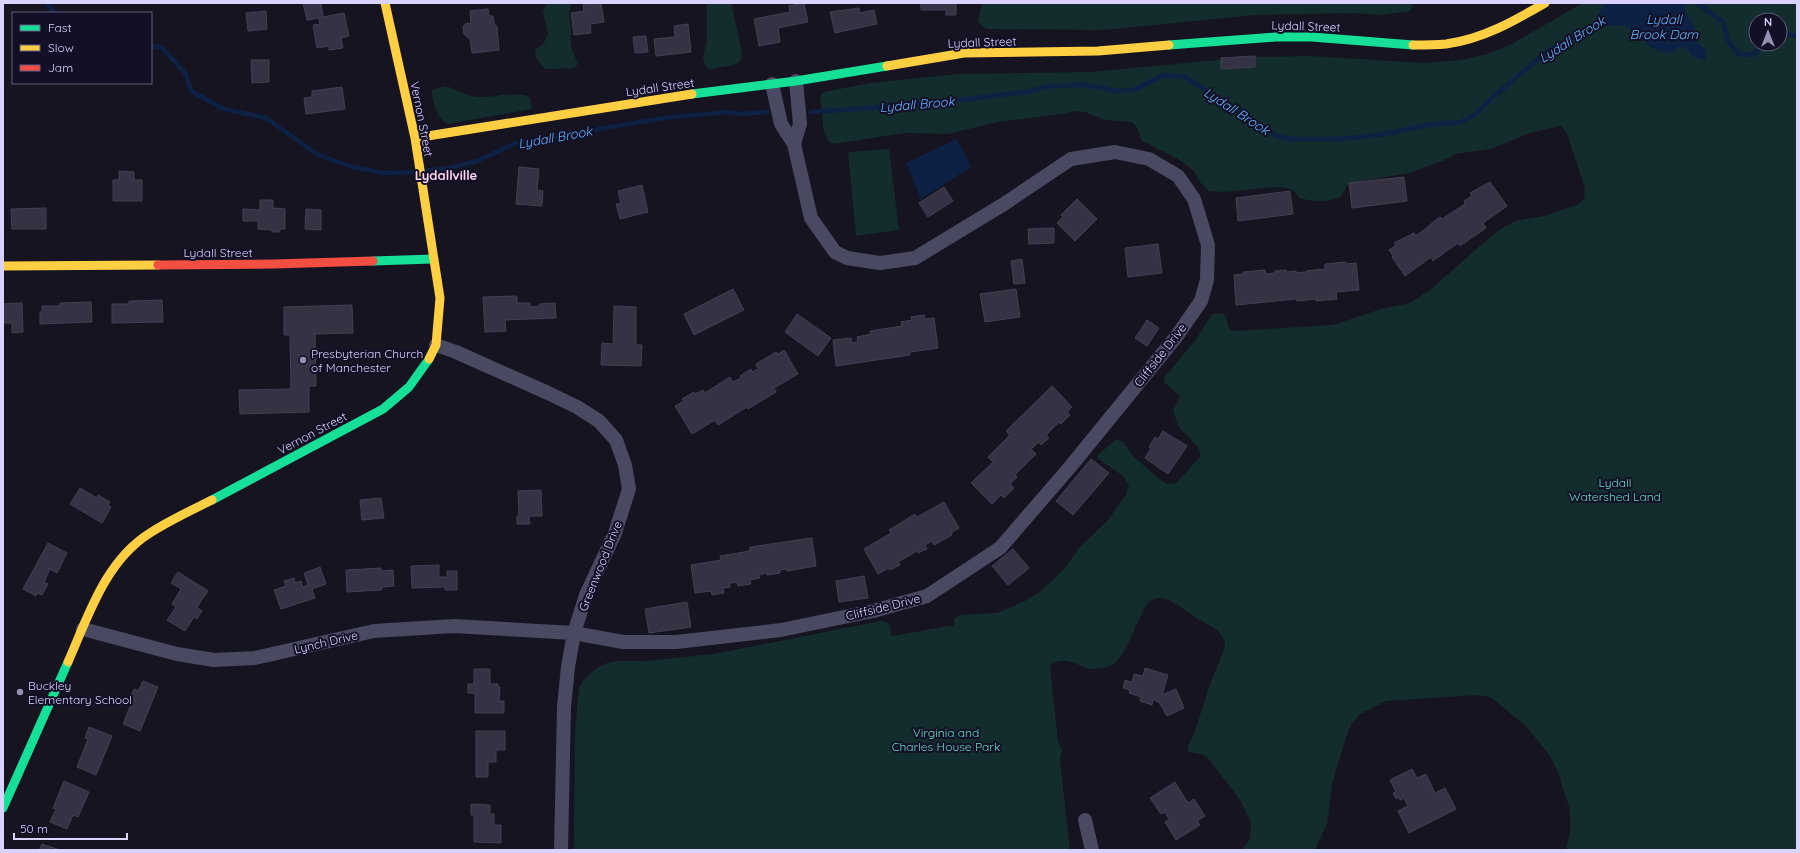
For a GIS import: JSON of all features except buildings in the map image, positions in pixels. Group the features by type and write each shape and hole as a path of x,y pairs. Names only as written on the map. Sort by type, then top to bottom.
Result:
{"street":[{"name":"Vernon Street","path":"3,808 104,582 126,553 148,533 383,410 409,387 425,366 436,345 440,298 432,259 415,138 385,3"},
{"name":"Lydall Street","path":"415,138 657,99 796,81 964,53 1098,51 1276,37 1312,37 1408,45 1446,44 1474,38 1509,24 1545,3"},
{"name":"Cliffside Drive","path":"794,144 800,124 796,81"},
{"name":"Cliffside Drive","path":"574,634 623,642 676,642 781,630 873,611 927,596 1000,548 1070,467 1176,336 1202,300 1207,280 1208,245 1194,199 1178,176 1148,159 1115,152 1071,159 1004,204 915,258 880,262 847,258 835,252 811,218 794,144 781,124 772,84"},
{"name":"Lydall Street","path":"3,266 274,264 432,259"},
{"name":"Greenwood Drive","path":"436,345 456,352 577,407 599,421 616,440 625,465 629,489 615,533 586,595 574,634 568,667 564,707 561,850"},
{"name":"Lynch Drive","path":"83,629 177,654 214,660 255,658 374,631 454,626 574,634"},
{"path":"1085,820 1092,850"}],"green space":[{"path":"547,3 571,3 569,13 571,47 578,64 574,68 545,69 536,58 535,50 543,44 548,35 543,11"},
{"path":"707,3 731,3 742,53 742,58 738,63 708,69 704,62 703,56 707,41"},
{"path":"982,3 1414,3 1410,11 1381,15 1354,13 1255,15 1104,30 986,29 978,22"},
{"name":"Lydall Watershed Land","path":"1583,3 1797,3 1797,850 1566,850 1570,832 1570,810 1558,772 1550,756 1526,726 1490,697 1477,695 1386,701 1360,714 1352,723 1347,734 1332,784 1327,824 1315,850 1242,850 1250,839 1251,822 1240,800 1208,758 1188,751 1188,745 1195,731 1210,684 1225,647 1224,641 1222,636 1214,628 1193,616 1177,604 1158,598 1147,604 1124,652 1114,664 1102,668 1091,669 1068,661 1059,661 1050,666 1058,741 1062,750 1060,761 1070,850 574,850 575,732 578,698 580,686 585,678 597,668 607,663 618,661 645,661 714,654 880,621 888,624 892,636 954,625 954,619 959,615 997,613 1025,601 1041,591 1064,569 1079,548 1108,520 1125,496 1129,486 1123,476 1100,460 1097,456 1116,439 1123,442 1133,456 1159,479 1168,484 1176,483 1201,456 1198,447 1178,426 1173,410 1180,397 1165,383 1164,378 1197,338 1212,314 1223,313 1229,328 1233,331 1333,325 1381,309 1410,303 1430,290 1502,228 1515,221 1544,216 1579,204 1584,198 1585,188 1567,134 1562,126 1527,134 1491,149 1456,154 1442,161 1409,173 1351,183 1345,188 1342,196 1338,198 1326,201 1314,201 1298,197 1293,190 1275,187 1219,192 1209,191 1200,182 1193,170 1178,159 1142,141 1136,126 1131,122 1105,120 1085,112 1074,111 1063,114 998,122 948,134 905,133 834,144 829,142 824,133 820,96 824,92 870,83 957,74 1091,72 1248,57 1311,56 1424,63 1461,60 1487,54 1508,46"},
{"path":"445,86 476,97 515,94 527,96 530,99 532,109 448,124 441,119 438,114 432,94 432,90"},
{"path":"889,149 899,230 856,236 848,152"}],"water":[{"name":"Lydall Brook Dam","path":"1605,3 1686,3 1685,13 1695,28 1695,40 1706,51 1706,59 1703,60 1692,56 1685,47 1678,48 1672,53 1658,51 1648,45 1635,32 1626,27 1621,25 1608,25 1598,15"},
{"path":"957,139 971,167 921,199 906,163"}],"waterway":[{"name":"Lydall Brook","path":"47,3 54,12"},
{"path":"1697,3 1723,22 1727,39 1738,54 1752,55 1756,52"},
{"name":"Lydall Brook","path":"811,112 930,104 1031,91 1050,86 1087,85 1116,91 1134,90 1163,75 1185,77 1276,136 1291,139 1339,139 1380,135 1427,125 1461,122 1476,114 1492,98 1546,52 1588,30 1607,18"},
{"path":"1788,34 1797,36"},
{"name":"Lydall Brook","path":"152,46 161,47 186,74 191,91 224,109 266,118 317,154 349,166 383,173 415,172"},
{"name":"Lydall Brook","path":"424,171 448,168 477,161 516,143 665,118 727,112 741,114 767,112"}],"traffic: fast":[{"path":"1169,45 1276,37 1312,37 1413,45"},
{"path":"692,94 796,81 887,66"},
{"path":"373,261 433,259"},
{"path":"212,500 383,409 409,387 429,359"},
{"path":"3,808 68,662"}],"traffic: slow":[{"path":"385,3 415,138 440,298 436,345 429,359"},
{"path":"1413,45 1446,44 1473,38 1510,23 1545,3"},
{"path":"887,66 964,53 1098,51 1169,45"},
{"path":"415,138 692,94"},
{"path":"3,266 158,265"},
{"path":"68,662 100,591 121,559 134,545 150,533 173,519 212,500"}],"traffic: jam":[{"path":"158,265 373,261"}],"place":[{"name":"Presbyterian Church of Manchester","path":"303,360"},
{"name":"Buckley Elementary School","path":"20,692"}],"district":[{"name":"Lydallville","path":"446,175"}],"park label":[{"name":"Virginia and Charles House Park","path":"946,739"}]}
